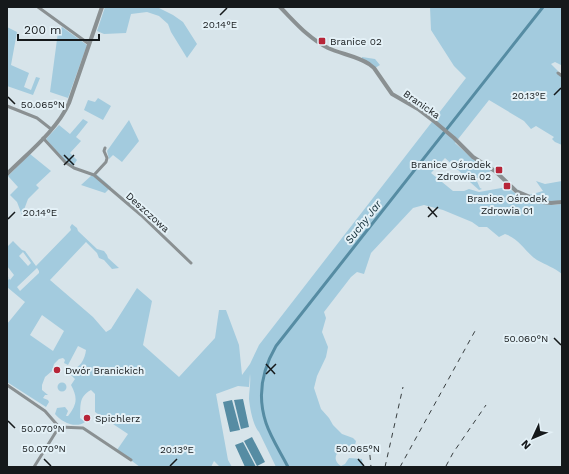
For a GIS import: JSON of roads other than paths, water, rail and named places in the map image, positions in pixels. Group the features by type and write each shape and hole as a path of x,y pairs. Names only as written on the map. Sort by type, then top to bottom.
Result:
{"street":[{"path":"38,7 89,44"},
{"path":"7,174 52,129 67,107 102,7"},
{"name":"Branicka","path":"280,7 302,30 316,41 332,50 369,64 374,68 392,94 418,109 454,138 473,157 495,171 517,192 542,202 551,204 562,202"},
{"path":"558,73 562,76"},
{"path":"7,106 37,118 52,129"},
{"name":"Deszczowa","path":"43,138 65,162 74,168 94,175 141,215 191,263"},
{"path":"94,175 107,158 104,151 105,148"},
{"path":"7,385 45,411 59,427 83,428 131,460"},
{"path":"34,467 59,427"}],"waterway":[{"name":"Suchy Jar","path":"288,467 273,440 263,413 262,383 271,355 276,346 543,7"}],"railway":[{"path":"400,467 475,331"},
{"path":"385,467 403,387"},
{"path":"446,466 453,453 486,405"},
{"path":"369,445 371,467"}],"place":[{"name":"Branice 02","path":"322,41"},
{"name":"Branice Ośrodek Zdrowia 02","path":"499,170"},
{"name":"Branice Ośrodek Zdrowia 01","path":"507,186"},
{"name":"Dwór Branickich","path":"57,370"},
{"name":"Spichlerz","path":"87,418"}]}
